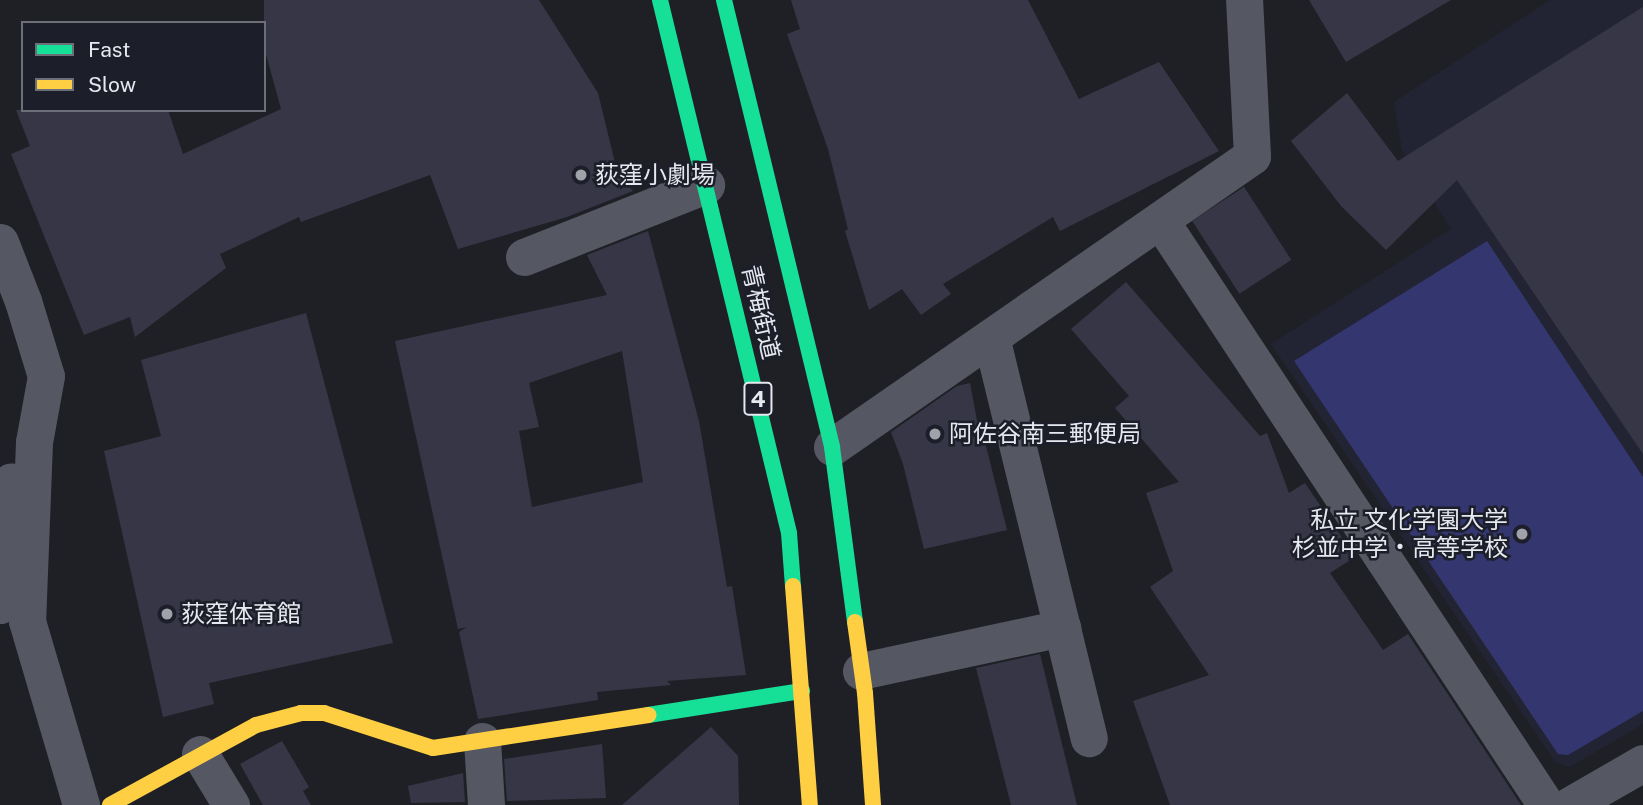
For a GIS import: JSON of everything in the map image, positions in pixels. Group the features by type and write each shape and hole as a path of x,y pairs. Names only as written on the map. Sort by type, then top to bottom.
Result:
{"main road":[{"path":"646,0 670,41"},
{"name":"青梅街道","path":"660,0 789,533 810,805"},
{"path":"711,0 731,26"},
{"name":"青梅街道","path":"724,0 832,447 861,671 873,805"},
{"path":"110,805 256,725 301,713 324,713 433,748 803,691"}],"street":[{"path":"832,447 1252,156 1244,0"},
{"path":"524,257 706,185"},
{"path":"1160,220 1546,805"},
{"path":"0,242 23,301 46,376 34,442 27,621 81,805"},
{"path":"991,337 1089,738"},
{"path":"0,605 4,533 21,403"},
{"path":"861,671 1062,628"},
{"path":"482,741 485,805"},
{"path":"200,754 231,805"},
{"path":"1570,805 1643,763"}],"shaded area":[{"name":"私立 文化学園大学 杉並中学・高等学校","path":"1550,0 1643,0 1643,724 1570,767 1556,763 1271,344 1451,229 1402,150 1394,102"},
{"path":"1487,241 1643,477 1643,711 1568,755 1558,754 1294,361"}],"building":[{"path":"264,0 539,0 598,93 618,175 633,191 567,217 458,249 430,175 301,222 299,217 220,254 226,268 135,337 130,317 84,335 11,154 30,146 16,110 169,112 183,154 281,109 266,54"},
{"path":"791,0 1028,0 1079,99 1159,62 1219,151 1060,231 1053,217 943,284 951,294 921,315 902,289 869,310 845,231 848,229 828,149 787,34 800,29"},
{"path":"1309,0 1451,0 1346,62"},
{"path":"1643,7 1643,454 1457,180 1386,250 1341,206 1291,141 1347,93 1398,161"},
{"path":"1244,187 1291,260 1239,294 1192,221"},
{"path":"648,231 699,421 727,587 732,586 746,675 667,681 671,685 597,692 598,700 478,719 459,632 467,627 458,629 395,341 607,295 587,255","holes":["622,351 643,482 532,507 519,431 539,427 529,383"]},
{"path":"1126,282 1260,436 1267,433 1289,493 1305,483 1355,557 1330,573 1383,650 1408,634 1521,805 1170,805 1133,701 1209,675 1150,587 1173,571 1146,493 1179,482 1115,408 1129,396 1071,329"},
{"path":"306,313 393,643 209,683 214,704 163,717 104,451 161,436 141,360"},
{"path":"970,383 981,442 985,442 1007,530 924,549 903,464 891,432 957,386"},
{"path":"1040,654 1077,805 1011,805 976,668"},
{"path":"711,727 738,756 739,805 622,805"},
{"path":"282,741 309,787 303,791 311,805 263,805 240,764"},
{"path":"602,744 606,798 507,801 504,759"},
{"path":"463,773 465,802 411,803 408,786"}],"traffic: fast":[{"path":"660,0 789,533 793,586"},
{"path":"724,0 832,447 855,622"},
{"path":"648,715 802,691"}],"traffic: slow":[{"path":"793,586 810,805"},
{"path":"855,622 865,693 873,805"},
{"path":"110,805 256,725 301,713 324,713 433,748 648,715"}],"place":[{"name":"荻窪小劇場","path":"581,175"},
{"name":"阿佐谷南三郵便局","path":"935,434"},
{"name":"私立 文化学園大学 杉並中学・高等学校","path":"1522,534"},
{"name":"荻窪体育館","path":"167,614"}]}
